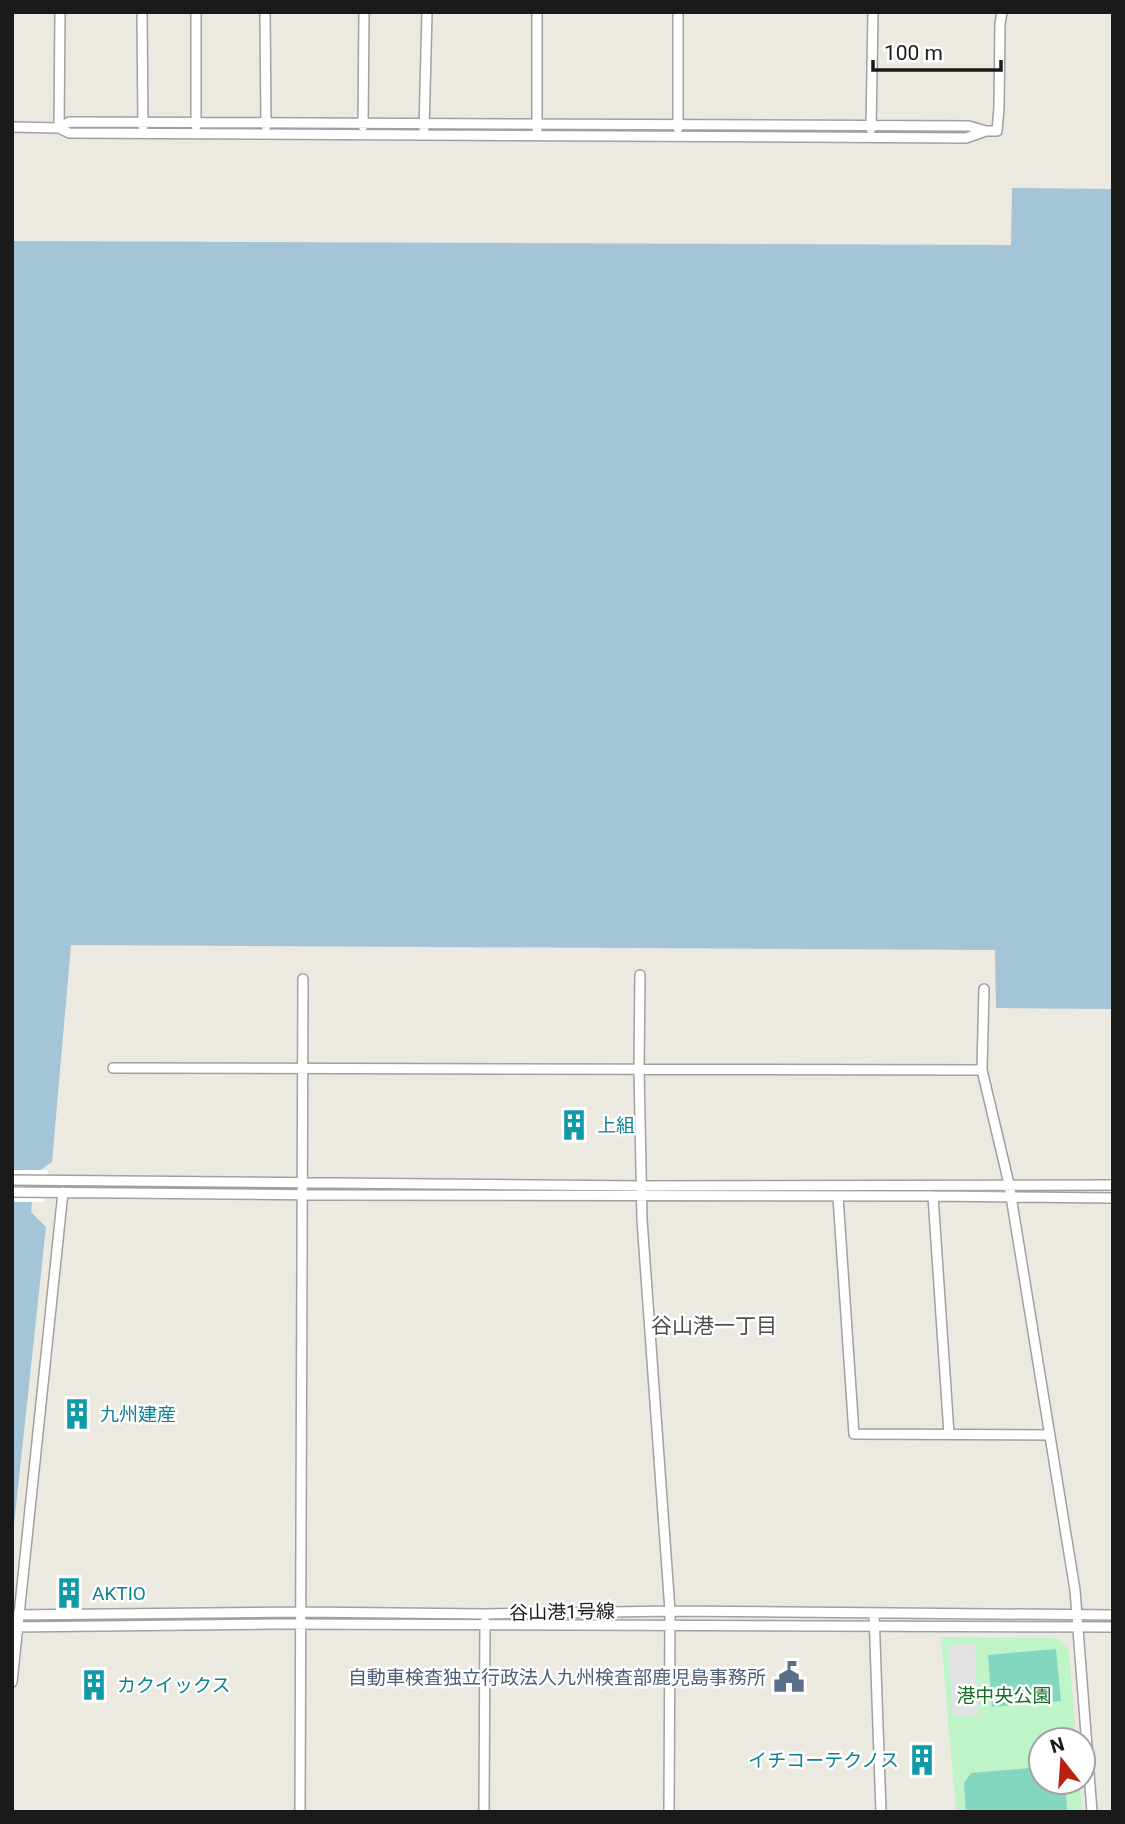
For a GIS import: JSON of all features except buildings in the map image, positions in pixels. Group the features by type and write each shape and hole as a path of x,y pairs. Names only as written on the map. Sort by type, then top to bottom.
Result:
{"street":[{"path":"59,128 60,12"},
{"path":"142,12 143,134"},
{"path":"196,12 196,134"},
{"path":"265,12 266,135"},
{"path":"363,135 364,12"},
{"path":"424,135 426,12"},
{"path":"537,12 537,136"},
{"path":"678,12 678,136"},
{"path":"872,138 873,12"},
{"path":"59,128 69,122 196,122 969,126 997,131 1002,12"},
{"path":"12,127 59,128 69,133 143,134 872,138 966,138 986,131"},
{"path":"640,975 641,1191 670,1611 669,1812"},
{"path":"300,1812 303,979"},
{"path":"984,989 982,1070 1009,1184 1075,1590 1092,1812"},
{"path":"113,1068 982,1070"},
{"path":"12,1181 303,1182 838,1196 1113,1198"},
{"path":"12,1192 303,1195 1009,1184 1113,1185"},
{"path":"12,1682 16,1615 63,1192"},
{"path":"838,1196 854,1434 1049,1435"},
{"path":"933,1196 950,1434"},
{"name":"谷山港1号線","path":"16,1615 670,1611 1113,1615"},
{"path":"874,1613 881,1812"},
{"path":"484,1812 485,1614"},
{"name":"谷山港1号線","path":"15,1627 301,1624 1113,1627"}],"green space":[{"name":"港中央公園","path":"941,1637 1057,1638 1069,1650 1075,1726 1027,1726 1027,1796 1081,1796 1082,1812 956,1812"},
{"path":"1056,1649 1061,1701 992,1707 988,1655"},
{"path":"1027,1768 1027,1796 1066,1796 1067,1812 966,1812 964,1783 971,1773"}],"shaded area":[{"path":"974,1643 979,1715 953,1716 948,1645"}],"water":[{"path":"1012,188 1113,189 1113,1009 996,1008 995,950 71,945 52,1162 35,1174 31,1212 46,1227 12,1543 12,241 1011,245"}],"pier":[{"path":"12,1170 48,1170 44,1202 12,1202"}],"place":[{"name":"上組","path":"574,1125"},
{"name":"九州建産","path":"77,1414"},
{"name":"AKTIO","path":"69,1593"},
{"name":"自動車検査独立行政法人九州検査部鹿児島事務所","path":"789,1677"},
{"name":"カクイックス","path":"94,1685"},
{"name":"イチコーテクノス","path":"922,1760"}],"district":[{"name":"谷山港一丁目","path":"714,1326"}]}
